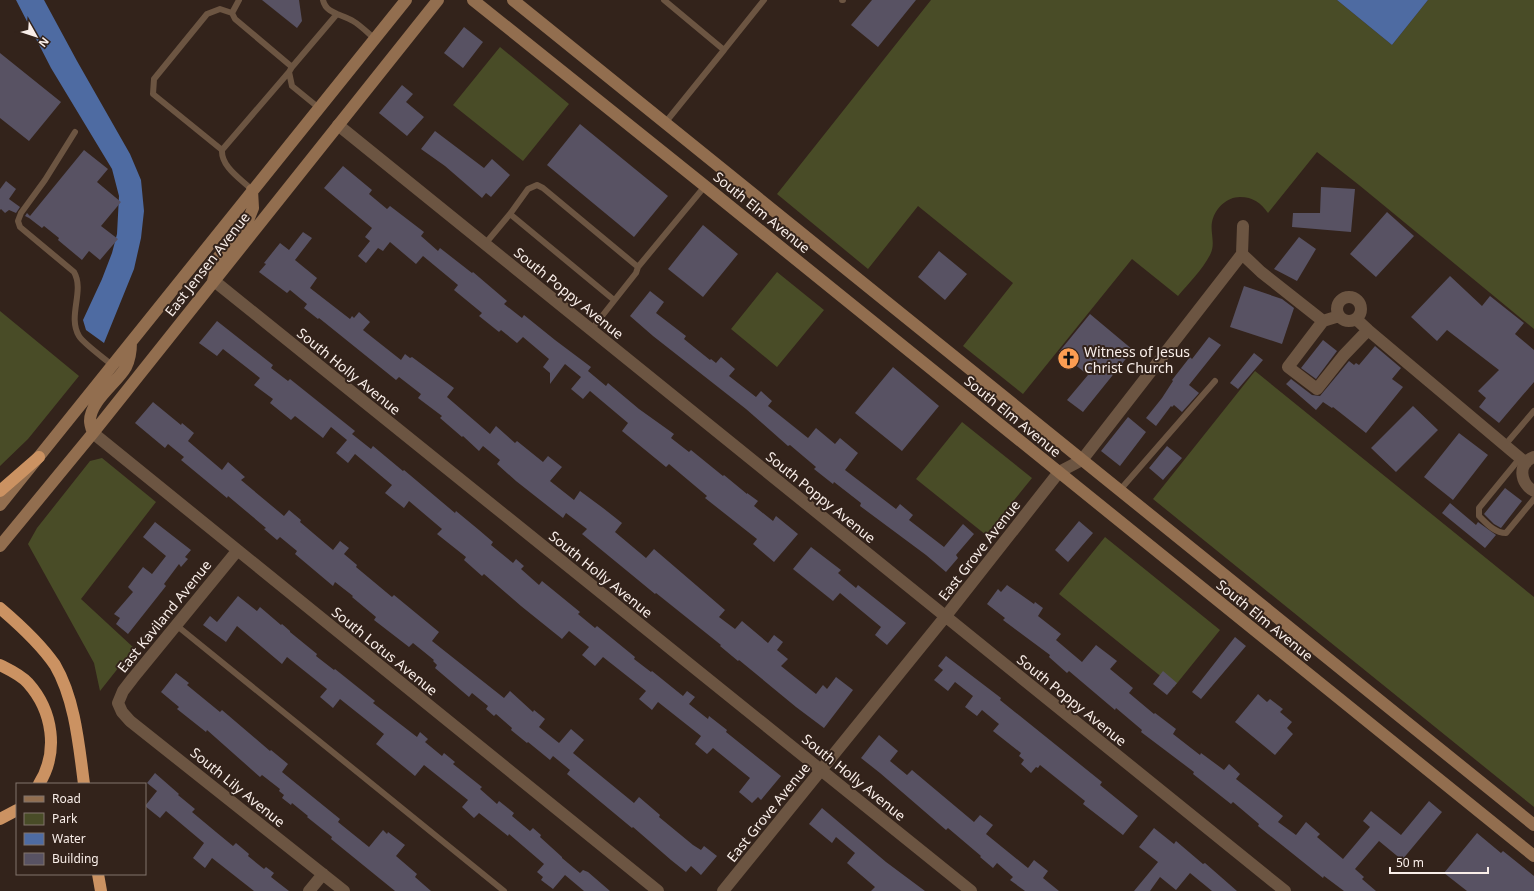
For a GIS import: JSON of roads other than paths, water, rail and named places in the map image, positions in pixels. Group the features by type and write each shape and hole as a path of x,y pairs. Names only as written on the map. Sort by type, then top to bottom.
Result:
{"highway":[{"path":"0,492 39,457"},
{"path":"0,608 43,648 55,666 63,683 72,712 84,783"},
{"path":"0,665 13,671 28,683 39,698 50,724 52,742 46,769 39,783"},
{"path":"0,819 16,811"},
{"path":"98,875 101,891"}],"main road":[{"name":"East Jensen Avenue","path":"0,505 406,0"},
{"name":"East Jensen Avenue","path":"0,546 93,434 213,280 438,0"},
{"name":"South Elm Avenue","path":"473,0 1534,856"},
{"name":"South Elm Avenue","path":"513,0 1534,825"},
{"path":"213,280 217,259 249,218 253,208 252,190"},
{"path":"93,434 90,422 91,414 98,402 125,368 130,354 131,341"}],"street":[{"name":"South Poppy Avenue","path":"338,125 1285,891"},
{"path":"1243,226 1242,254 1261,272 1323,321"},
{"name":"East Grove Avenue","path":"723,891 945,617 1059,472 1082,460 1242,254"},
{"name":"South Holly Avenue","path":"213,280 971,891"},
{"path":"1343,298 1356,298 1361,305 1361,313 1356,319 1353,321 1345,321 1339,316 1337,308 1343,298"},
{"path":"1339,316 1323,321 1288,366 1317,389 1344,355 1368,330"},
{"path":"1356,319 1505,445 1527,459 1523,468 1523,479 1525,484 1534,491"},
{"name":"South Lotus Avenue","path":"93,434 658,891"},
{"name":"East Kaviland Avenue","path":"118,703 123,691 133,678 237,550"},
{"name":"South Lily Avenue","path":"118,703 122,712 130,721 344,891"},
{"path":"309,891 323,874"}],"lane":[{"path":"232,13 239,0"},
{"path":"323,0 324,5 330,11 353,21 374,39"},
{"path":"664,0 724,50"},
{"path":"665,123 764,0"},
{"path":"252,190 226,165 222,150 153,94 154,79 207,14 220,10 232,13 236,19 290,70 292,86 319,108"},
{"path":"222,150 337,14"},
{"path":"75,132 45,180 21,212 18,221 20,227 74,272 78,279 74,320 76,329 80,337 112,365"},
{"path":"485,244 510,214 528,189 537,185 543,188 638,267"},
{"path":"591,330 638,267 705,186"},
{"path":"510,214 614,300"},
{"path":"1120,490 1215,381"},
{"path":"1505,445 1534,411"},
{"path":"1527,459 1479,508 1479,516 1495,530 1501,533 1506,533 1534,500"},
{"path":"176,625 504,891"}],"water":[{"path":"16,0 44,0 130,154 141,180 144,211 141,238 134,269 104,343 86,330 83,320 112,253 117,234 119,196 112,169 51,68"},
{"path":"1337,0 1428,0 1392,45"}],"place":[{"name":"Witness of Jesus Christ Church","path":"1069,359"}]}
